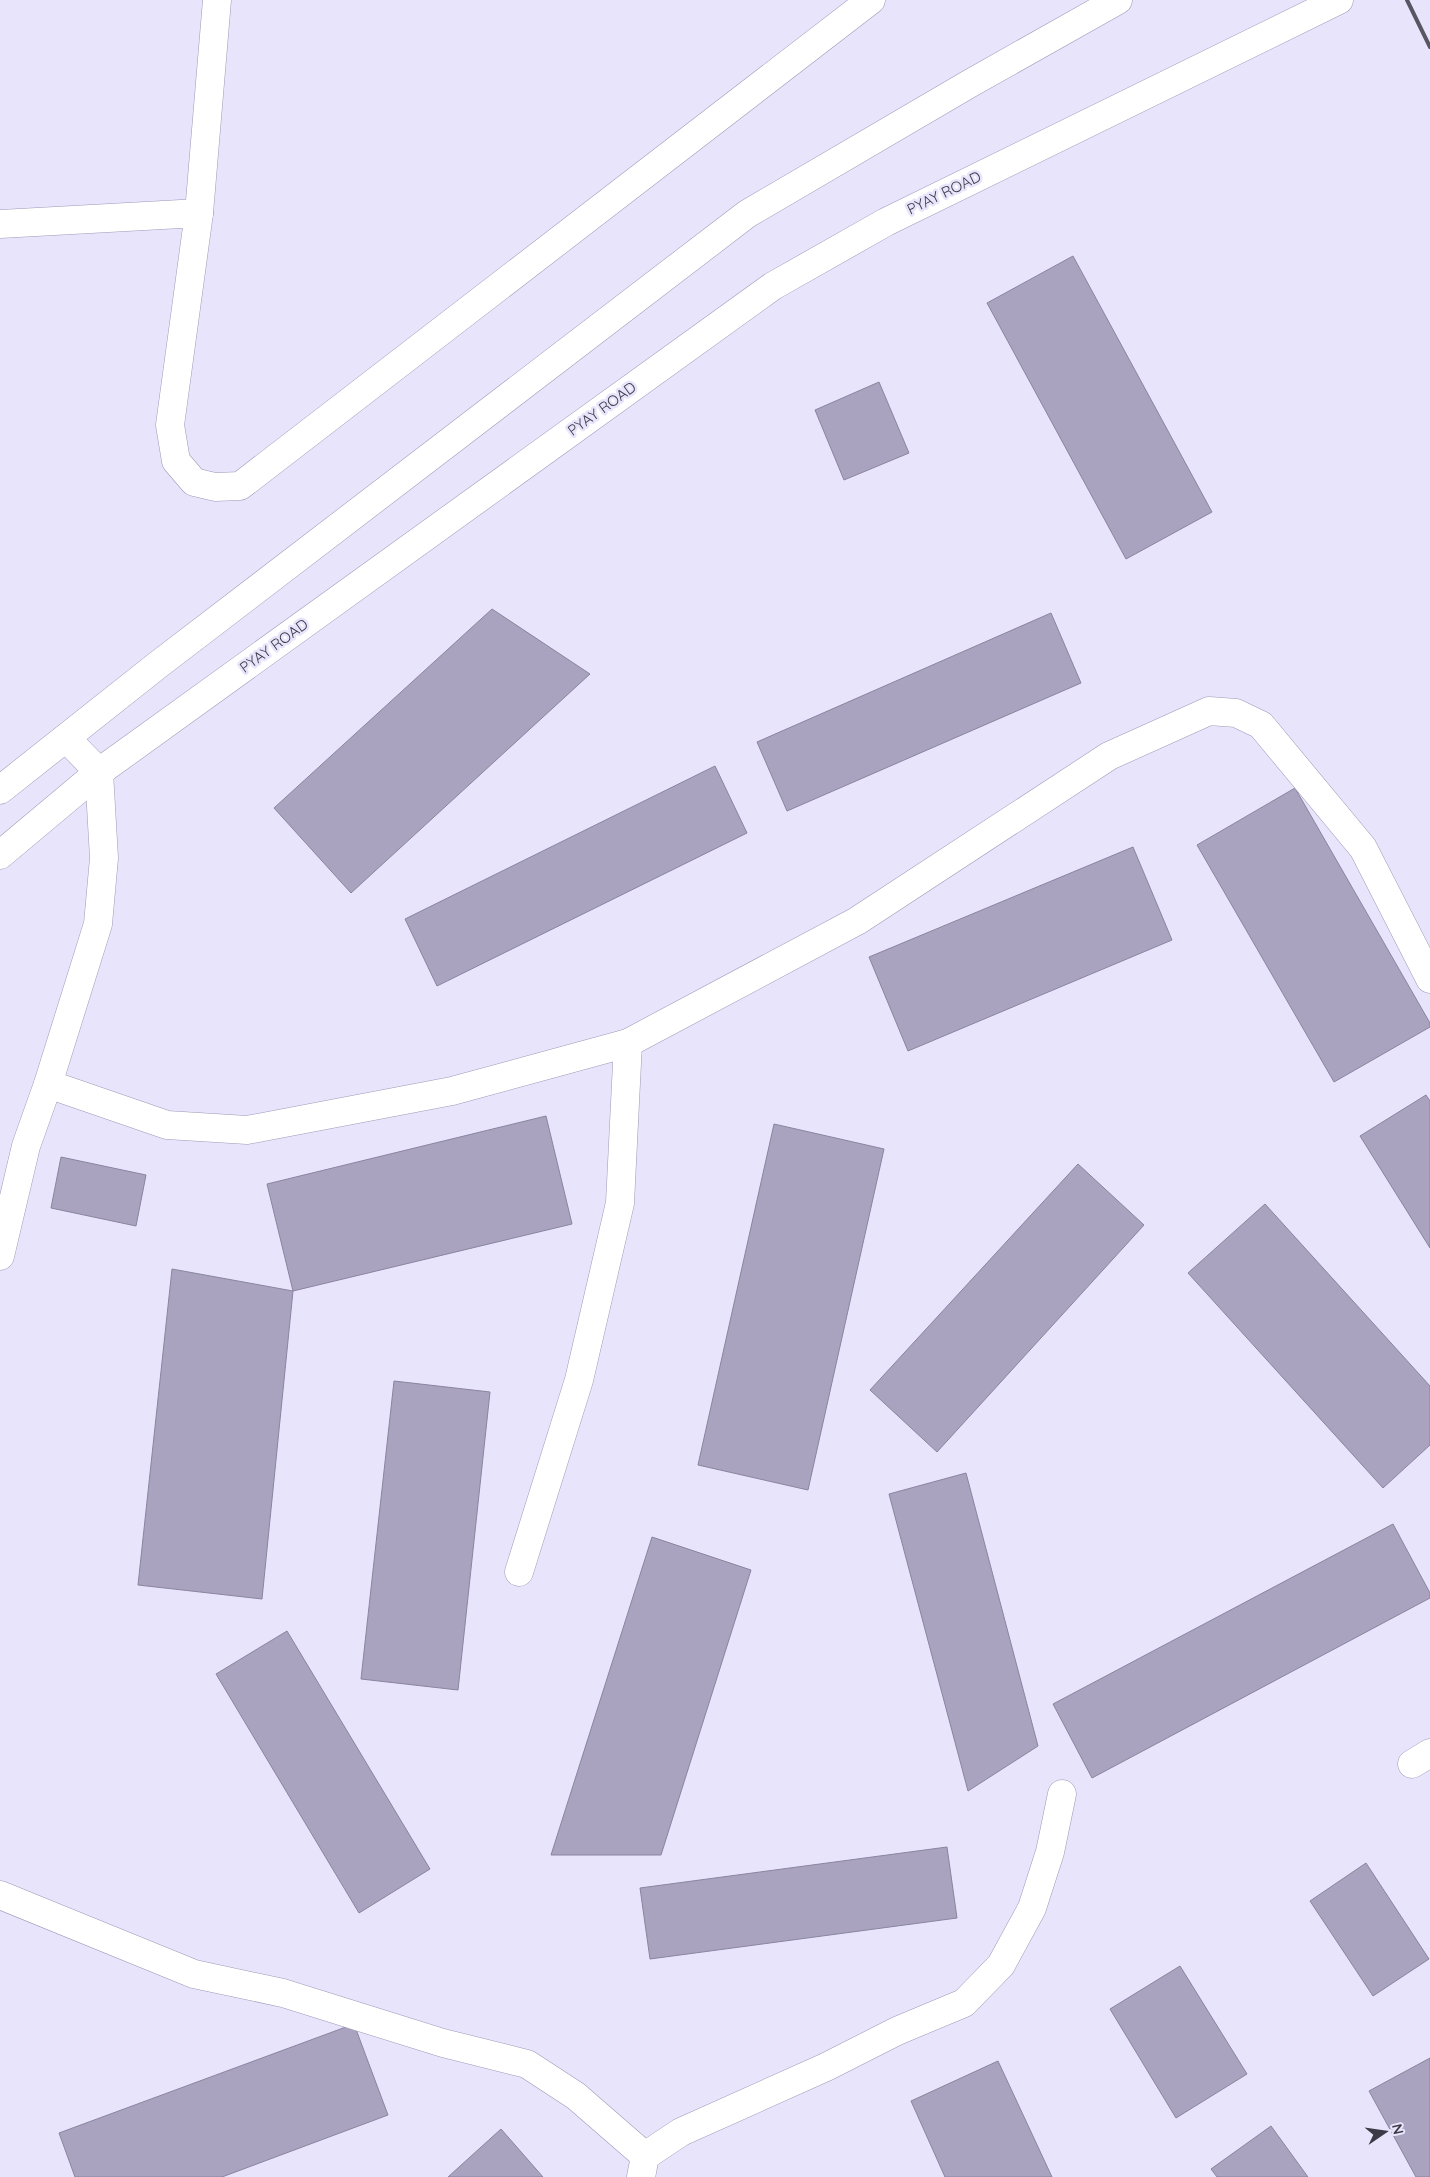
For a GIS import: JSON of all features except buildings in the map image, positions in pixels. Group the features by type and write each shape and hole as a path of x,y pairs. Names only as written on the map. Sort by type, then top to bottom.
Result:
{"main road":[{"path":"217,0 199,213 170,425 176,461 194,482 215,488 240,486 871,0"},
{"path":"0,790 167,658 747,214 960,89 1118,0"},
{"name":"PYAY ROAD","path":"0,855 99,772 772,286 886,222 1339,0"},
{"path":"0,224 199,213"},
{"path":"48,1084 166,1125 247,1130 452,1091 628,1043 856,921 1109,756 1209,711 1236,713 1261,725 1363,848 1430,978"},
{"path":"0,1256 26,1146 48,1084 98,924 104,858 99,772 66,738"},
{"path":"519,1572 579,1380 620,1204 628,1043"},
{"path":"0,1895 194,1974 283,1994 442,2043 527,2064 576,2096 643,2166 681,2132 826,2066 896,2031 964,2004 1001,1965 1032,1908 1050,1852 1062,1794"}],"railway":[{"path":"1407,0 1430,47"}]}
